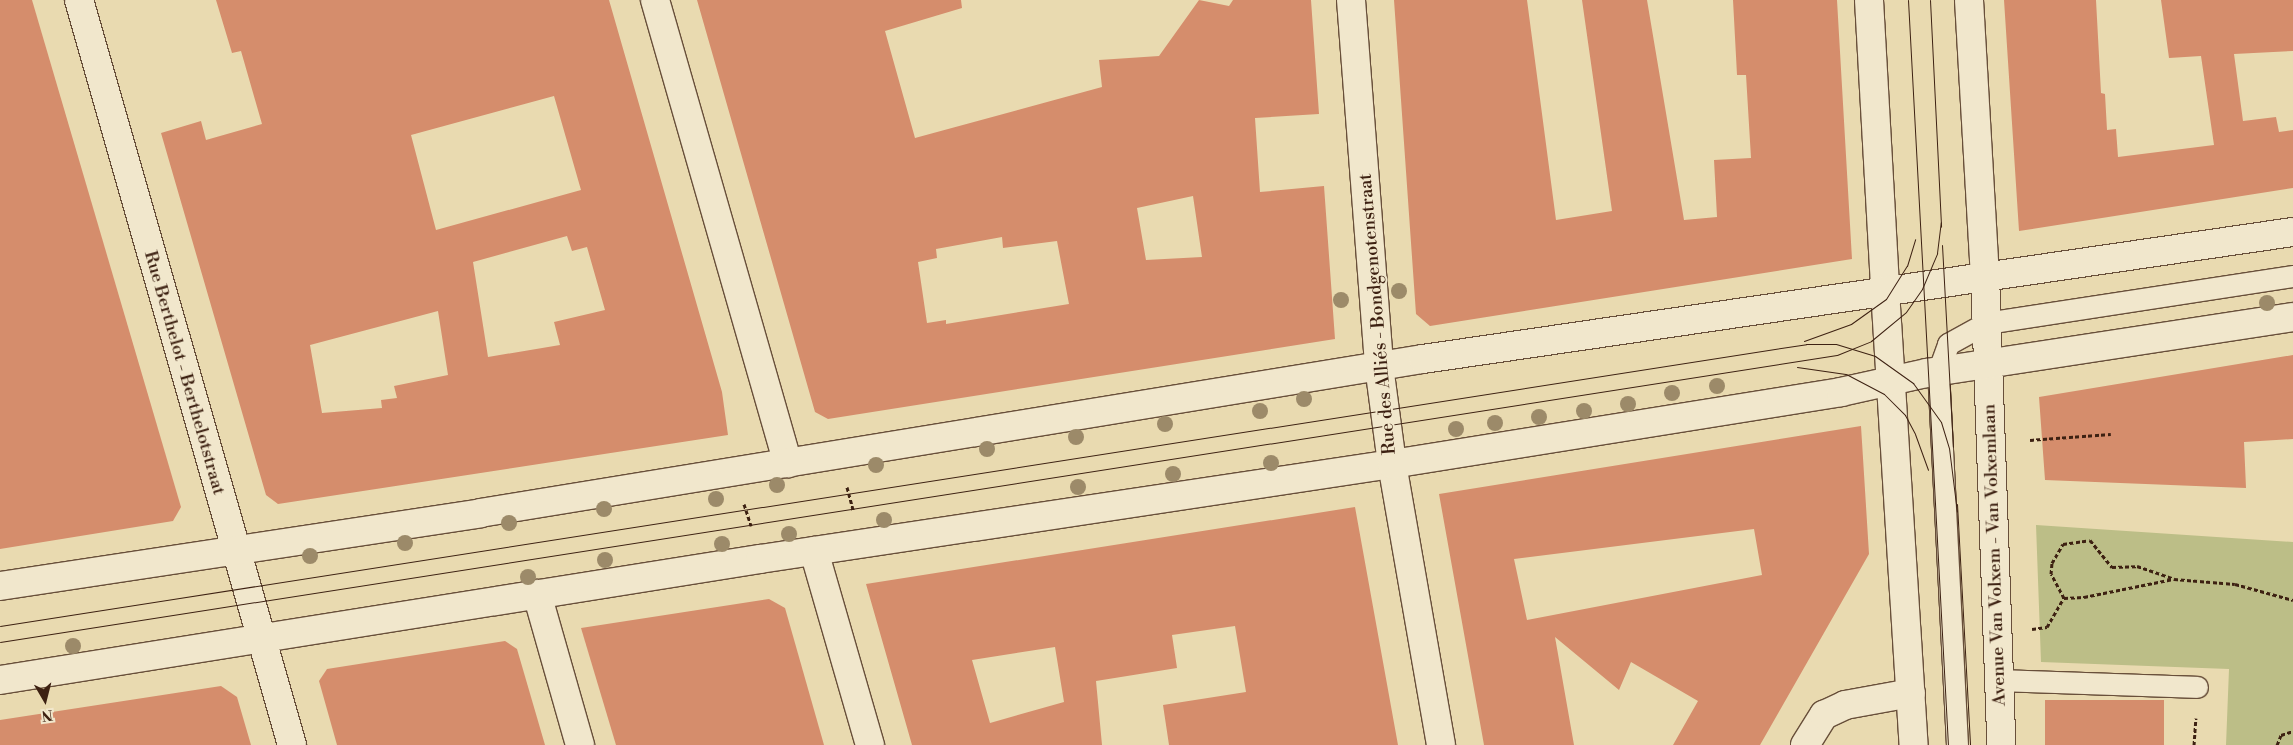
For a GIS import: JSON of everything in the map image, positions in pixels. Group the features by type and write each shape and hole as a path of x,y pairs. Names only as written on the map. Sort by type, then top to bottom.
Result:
{"main road":[{"name":"Rue Berthelot - Berthelotstraat","path":"79,0 234,549 292,745"},
{"path":"655,0 788,463"},
{"name":"Rue des Alliés - Bondgenotenstraat","path":"1351,0 1379,366 1392,464 1441,745"},
{"path":"1869,0 1885,290 1914,745"},
{"path":"1969,0 1985,276"},
{"path":"0,586 838,456 1379,366 1885,290 2293,232"},
{"name":"Avenue Van Volxem - Van Volxemlaan","path":"1985,276 2002,745"},
{"path":"0,680 261,640 760,559 1392,464 1841,392 1892,379 2293,317"},
{"path":"814,551 870,745"},
{"path":"537,594 580,745"},
{"path":"1805,745 1824,715 1845,705 1911,693"}],"lane":[{"path":"1957,745 1938,372 1948,344 1986,323 2293,276"},
{"path":"2001,680 2197,687"}],"path":[{"path":"2030,440 2111,434"},
{"path":"838,456 862,544"},
{"path":"735,472 760,559"},
{"path":"2064,598 2051,574 2052,564 2063,544 2090,540 2112,567 2137,566 2174,579 2235,584 2293,600"},
{"path":"2064,598 2084,597 2174,579"},
{"path":"2032,629 2047,627 2064,598"},
{"path":"2277,745 2281,735 2293,731"}],"green space":[{"path":"2036,525 2293,542 2293,745 2226,745 2229,669 2041,662"}],"building":[{"path":"0,0 32,0 181,507 173,521 0,549"},
{"path":"216,0 609,0 722,392 728,435 278,504 266,495 161,133 201,121 206,140 262,124 241,51 232,53","holes":["554,96 581,190 436,230 411,135","567,236 572,251 587,247 605,310 554,322 560,345 488,357 473,262","438,311 448,375 394,386 397,398 381,400 382,408 322,413 310,345"]},
{"path":"697,0 961,0 962,8 885,31 915,138 1102,87 1099,60 1159,56 1199,0 1229,6 1233,0 1311,0 1319,114 1255,118 1260,192 1324,186 1335,339 828,419 815,412","holes":["1193,196 1202,257 1146,260 1137,208","1002,237 1003,248 1057,241 1069,304 946,324 946,320 927,323 918,262 937,258 936,249"]},
{"path":"1394,0 1527,0 1556,220 1612,211 1582,0 1647,0 1684,220 1717,217 1714,160 1751,158 1746,75 1737,75 1733,0 1837,0 1852,259 1430,326 1416,314"},
{"path":"2004,0 2096,0 2101,93 2105,94 2107,130 2116,129 2118,157 2214,145 2201,56 2169,58 2161,0 2293,0 2293,51 2234,54 2243,121 2276,117 2279,132 2293,130 2293,188 2019,231"},
{"path":"2293,355 2293,439 2244,442 2246,488 2045,480 2039,397"},
{"path":"1861,426 1869,554 1760,745 1673,745 1698,701 1631,662 1619,690 1555,637 1574,745 1484,745 1439,494","holes":["1754,529 1762,575 1527,620 1514,559"]},
{"path":"1355,507 1398,745 1169,745 1163,705 1246,692 1235,626 1172,635 1177,668 1096,681 1102,745 912,745 866,584","holes":["1055,647 1064,702 990,723 972,660"]},
{"path":"769,599 785,608 824,745 616,745 581,628"},
{"path":"505,641 517,649 545,745 337,745 319,681 327,669"},
{"path":"221,686 237,697 251,745 0,745 0,720"},
{"path":"2045,700 2164,700 2164,745 2045,745"}],"tram line":[{"path":"1908,0 1948,745"},
{"path":"1930,0 1941,227"},
{"path":"0,642 1837,355 1871,341 1906,312 1922,289 1937,253 1941,222"},
{"path":"1804,341 1851,324 1886,299 1907,266 1915,239"},
{"path":"1942,245 1953,447"},
{"path":"0,626 1806,344 1836,344 1875,356 1913,383 1941,422 1949,448 1957,512"},
{"path":"1797,367 1846,374 1884,394 1905,415 1915,434 1928,470"},
{"path":"1957,504 1970,745"}]}
